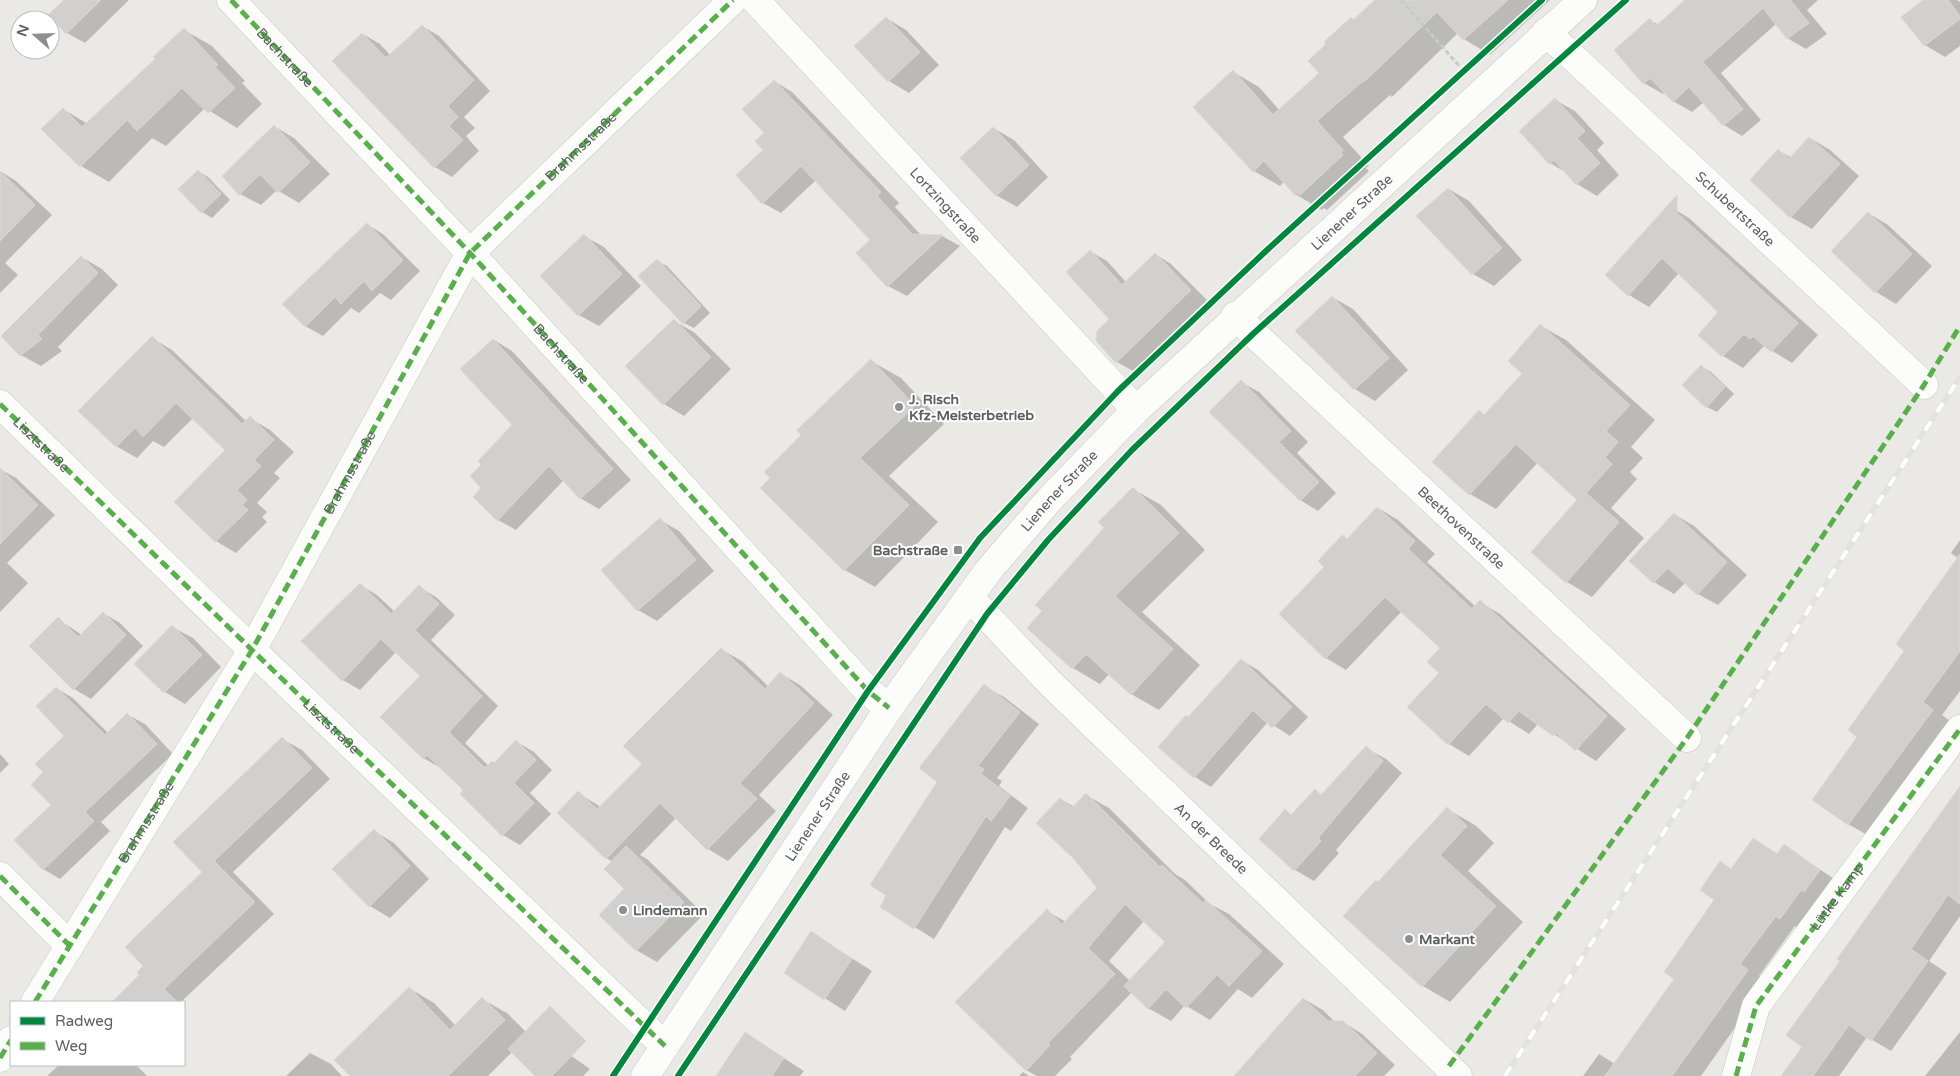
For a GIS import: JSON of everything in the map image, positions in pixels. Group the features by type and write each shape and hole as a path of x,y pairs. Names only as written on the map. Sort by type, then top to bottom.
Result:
{"street":[{"name":"Bachstraße","path":"231,0 470,252 868,691 889,708"},
{"name":"Brahmsstraße","path":"36,1001 252,650 470,252 733,0"},
{"name":"Lortzingstraße","path":"755,0 1136,410"},
{"name":"Lienener Straße","path":"645,1076 889,708 968,597 1049,500 1136,410 1236,316 1583,0"},
{"name":"Schubertstraße","path":"1546,32 1924,385"},
{"name":"Beethovenstraße","path":"1236,316 1687,738"},
{"name":"Lisztstraße","path":"0,404 252,650 665,1046"},
{"name":"An der Breede","path":"968,597 1050,683 1458,1076"},
{"name":"Lütke Kamp","path":"1736,1076 1756,1006 1960,729"},
{"path":"0,876 70,946"},
{"path":"0,1058 10,1042"}],"path":[{"path":"1401,0 1481,92"}],"building":[{"path":"64,0 101,0 66,34 60,28 60,10 53,10"},
{"path":"1375,0 1508,0 1463,40 1437,12 1364,82 1317,121 1343,150 1341,153 1343,155 1300,195 1297,193 1295,195 1264,161 1253,172 1193,107 1233,70 1273,115 1319,73 1308,61 1326,44 1324,42 1351,17 1353,20"},
{"path":"1685,0 1790,0 1809,23 1787,39 1763,8 1703,62 1743,109 1723,126 1689,87 1673,102 1650,78 1643,84 1614,50 1650,18 1656,26"},
{"path":"1923,0 1948,0 1960,16 1960,19 1924,46 1901,17"},
{"path":"886,17 920,52 888,82 854,46"},
{"path":"422,25 474,80 448,106 458,117 449,126 463,140 434,168 332,61 362,33 386,58"},
{"path":"184,28 218,65 215,67 235,88 208,113 182,88 137,131 127,120 80,167 41,129 63,108 82,127 155,59 153,57"},
{"path":"774,80 881,192 877,196 912,234 943,235 887,287 856,253 870,240 801,166 762,204 736,175 763,150 755,141 764,133 742,109"},
{"path":"1555,98 1585,131 1577,138 1600,163 1576,185 1554,160 1549,164 1519,131"},
{"path":"274,125 310,162 278,193 260,174 239,195 222,176"},
{"path":"993,127 1029,165 996,196 960,158"},
{"path":"1809,137 1840,164 1790,218 1750,180 1778,149 1789,159"},
{"path":"198,170 221,194 201,213 178,189"},
{"path":"0,171 35,205 0,241"},
{"path":"1448,188 1502,248 1472,275 1416,216"},
{"path":"1677,195 1677,213 1798,323 1771,352 1753,336 1750,339 1744,334 1722,357 1698,335 1718,312 1662,258 1628,296 1605,275"},
{"path":"1868,212 1912,254 1875,293 1831,251"},
{"path":"367,223 403,260 372,291 364,281 341,304 335,297 305,327 282,304"},
{"path":"584,234 622,274 578,316 540,276"},
{"path":"1090,250 1122,285 1155,253 1191,290 1116,363 1096,341 1097,331 1109,319 1066,272"},
{"path":"81,256 98,273 38,335 42,339 20,356 1,336"},
{"path":"657,259 701,306 683,324 638,276"},
{"path":"1332,296 1389,358 1354,390 1295,331"},
{"path":"674,319 711,357 663,405 625,366"},
{"path":"1540,324 1630,405 1606,431 1618,442 1605,457 1612,464 1586,493 1619,522 1566,583 1531,552 1577,500 1516,444 1469,495 1432,462 1479,410 1484,415 1522,374 1508,361"},
{"path":"152,336 242,424 250,416 274,440 254,460 261,466 237,490 247,500 242,505 248,510 215,542 174,502 225,450 176,403 143,437 135,428 116,447 78,411"},
{"path":"493,339 613,469 580,499 549,466 497,521 473,497 481,488 470,476 481,465 478,461 512,425 460,369"},
{"path":"871,359 915,406 860,458 909,505 844,571 760,488 770,478 764,472 801,435 797,430"},
{"path":"1701,365 1725,387 1706,408 1682,385"},
{"path":"1241,380 1291,431 1279,442 1319,482 1300,501 1209,412"},
{"path":"0,468 38,505 0,544"},
{"path":"1133,487 1179,533 1115,596 1173,649 1131,695 1086,654 1072,669 1027,628 1042,611 1035,605 1104,528 1098,522"},
{"path":"1377,507 1415,541 1408,549 1472,609 1480,600 1607,716 1575,751 1556,733 1553,736 1519,711 1508,723 1486,704 1448,745 1407,707 1439,673 1427,662 1440,648 1385,597 1325,659 1279,614 1324,567 1318,561 1342,535 1347,539"},
{"path":"1674,513 1727,562 1697,595 1668,568 1653,583 1629,561"},
{"path":"660,518 696,560 637,611 601,570"},
{"path":"1960,554 1960,651 1923,702 1933,710 1848,825 1812,800 1857,737 1848,730 1904,651 1896,644"},
{"path":"360,583 391,614 419,585 439,604 415,630 482,696 449,732 485,768 492,761 494,763 516,740 536,760 514,783 534,803 502,836 460,794 463,790 427,755 423,759 380,717 420,676 381,639 342,681 301,641"},
{"path":"103,612 126,635 73,690 29,646 58,617 78,637"},
{"path":"172,625 202,655 164,693 134,664"},
{"path":"721,648 765,689 780,672 814,703 740,783 757,799 707,850 660,803 606,859 557,813 578,791 597,809 642,764 623,746"},
{"path":"1241,659 1292,707 1272,728 1253,710 1194,778 1158,747 1186,715 1188,717"},
{"path":"984,684 1020,712 978,766 984,769 981,774 1010,796 991,821 986,816 914,929 880,907 887,896 870,885 937,782 919,768"},
{"path":"56,687 105,735 127,713 157,744 85,812 94,821 43,870 14,840 51,805 31,785 43,772 35,764 64,736 36,706"},
{"path":"282,737 312,768 214,861 255,902 164,989 176,1001 113,1001 139,975 137,972 143,966 125,947 202,872 173,842"},
{"path":"1366,746 1383,761 1318,838 1321,841 1294,871 1259,839 1285,809 1291,815 1315,789 1321,795"},
{"path":"1960,786 1960,904 1948,895 1911,949 1928,961 1871,1041 1849,1025 1813,1076 1781,1076 1802,1047 1786,1035 1840,961 1837,959"},
{"path":"1086,793 1160,867 1162,865 1203,903 1206,900 1262,951 1229,986 1217,975 1186,1008 1166,989 1148,1009 1124,986 1165,942 1125,904 1088,948 1115,974 1048,1043 1050,1045 1026,1071 955,1002 1047,909 1062,924 1097,888 1074,859 1036,823 1060,798 1072,808"},
{"path":"1447,807 1467,826 1440,855 1496,906 1422,987 1343,916 1376,880 1378,882"},
{"path":"374,829 410,866 369,907 332,869"},
{"path":"1753,838 1777,854 1784,844 1820,870 1804,892 1801,890 1780,919 1776,916 1740,964 1748,970 1672,1076 1605,1076 1674,979 1664,972 1714,900 1700,890 1720,861 1731,869"},
{"path":"626,846 684,902 636,951 599,915 624,889 604,869"},
{"path":"811,931 852,959 824,1000 784,973"},
{"path":"409,987 450,1030 482,997 505,1020 448,1076 350,1076 334,1060"},
{"path":"1303,998 1328,1021 1343,1021 1377,1053 1355,1076 1234,1076"},
{"path":"550,1006 586,1041 552,1076 535,1076 508,1049"},
{"path":"745,1032 784,1058 772,1076 716,1076"}],"railway":[{"path":"1505,1076 1960,377"}],"marked path":[{"path":"231,0 470,253 868,691 889,708"},
{"path":"36,1001 252,650 470,253 733,0"},
{"path":"1449,1066 1687,738 1924,385 1960,326"},
{"path":"0,404 252,650 665,1046"},
{"path":"1736,1076 1756,1006 1960,729"},
{"path":"0,876 70,946"},
{"path":"0,1058 10,1042"}],"cycle path":[{"path":"613,1076 868,691 980,538 1118,391 1267,250 1542,0"},
{"path":"678,1076 987,614 1048,540 1132,450 1254,333 1626,0"}],"place":[{"name":"J. Risch Kfz-Meisterbetrieb","path":"899,407"},
{"name":"Bachstraße","path":"958,550"},
{"name":"Lindemann","path":"623,910"},
{"name":"Markant","path":"1409,939"}]}
